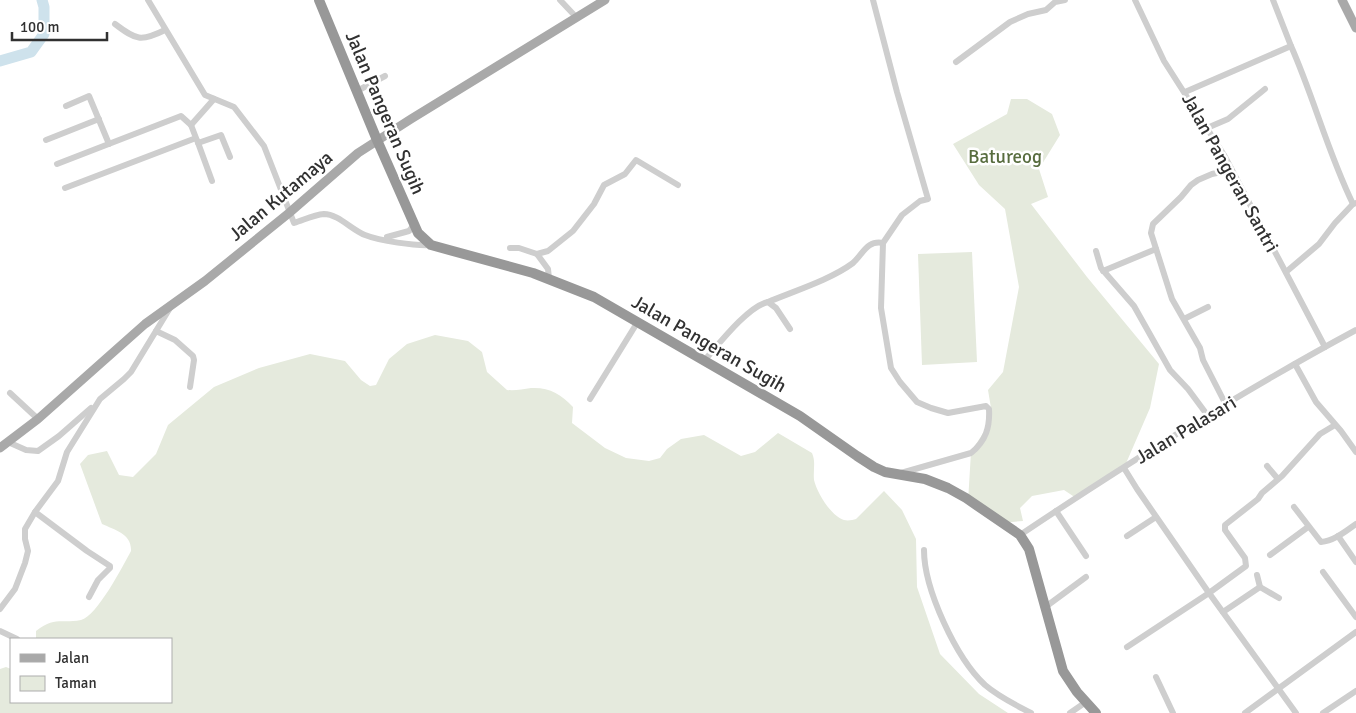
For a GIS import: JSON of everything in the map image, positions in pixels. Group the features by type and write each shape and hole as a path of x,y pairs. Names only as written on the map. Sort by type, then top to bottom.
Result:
{"highway":[{"name":"Jalan Pangeran Sugih","path":"318,0 376,140 414,225 421,237 431,245 549,278 594,297 800,416 862,460 886,472 925,479 948,488 1020,535"},
{"path":"1020,535 1028,549 1063,671 1096,713"}],"main road":[{"name":"Jalan Kutamaya","path":"4,445 38,419 145,324 205,281 376,140 605,0"},
{"path":"1342,0 1355,22"}],"street":[{"path":"148,0 164,30 205,96 234,107 264,146 294,223 308,217 325,214 334,216 356,231 369,236 416,245 431,245"},
{"path":"560,0 576,18"},
{"path":"874,0 897,92 928,199 920,201 902,215 883,243 881,308 891,368 917,402 948,413 986,406 989,409 990,422 988,431 978,447 971,453 898,474"},
{"path":"956,62 1010,22 1028,14 1046,10 1056,2 1065,0"},
{"name":"Jalan Pangeran Santri","path":"1135,0 1164,61 1232,170 1325,346"},
{"path":"1273,0 1335,163 1355,203 1335,223 1319,244 1286,272"},
{"path":"115,24 136,37 149,38 164,30"},
{"path":"1185,92 1291,46"},
{"path":"357,91 385,76"},
{"path":"1207,128 1228,119 1265,89"},
{"path":"66,106 89,96 109,144"},
{"path":"191,124 214,100"},
{"path":"57,164 181,116 191,124 212,181"},
{"path":"46,140 99,119"},
{"path":"65,188 197,141 221,135 230,157"},
{"path":"537,254 548,251 573,231 594,204 604,185 626,174 636,160 678,185"},
{"path":"1226,405 1203,360 1200,348 1172,299 1151,232 1153,224 1198,180 1212,174 1232,170"},
{"path":"381,238 407,232 414,225"},
{"path":"704,361 749,312 761,303 768,302 831,275 852,263 869,245 883,243"},
{"path":"510,248 520,248 537,254 548,269 549,278"},
{"path":"1104,271 1156,249"},
{"path":"1096,250 1097,260 1134,306 1170,370 1188,389 1208,416"},
{"path":"4,445 38,451 58,436 124,380 174,302"},
{"path":"768,302 776,308 790,329"},
{"path":"1184,319 1208,307"},
{"path":"590,399 637,323"},
{"name":"Jalan Palasari","path":"1020,535 1226,405 1325,346 1356,330"},
{"path":"156,331 175,340 193,356 190,387"},
{"path":"1294,364 1316,402 1342,431 1356,452"},
{"path":"10,393 38,419"},
{"path":"0,610 15,589 26,563 28,550 24,539 25,529 58,480 67,452 100,399"},
{"path":"1126,648 1246,566 1245,558 1225,530 1224,525 1257,501 1262,493 1278,479 1316,437 1335,425"},
{"path":"1267,466 1278,479"},
{"path":"1124,468 1209,593 1296,713"},
{"path":"1294,507 1321,542 1338,536 1356,524"},
{"path":"1056,511 1086,556"},
{"path":"35,512 110,566 94,586 89,596"},
{"path":"1128,536 1156,517"},
{"path":"1270,555 1308,527"},
{"path":"1338,536 1356,562"},
{"path":"924,550 924,563 928,583 952,638 966,663 983,683 999,696 1030,713"},
{"path":"1323,572 1356,617"},
{"path":"1257,575 1260,587 1279,598"},
{"path":"1044,608 1086,577"},
{"path":"1223,612 1260,587"},
{"path":"0,631 15,638"},
{"path":"1245,713 1356,632"},
{"path":"1156,677 1173,713"},
{"path":"1322,713 1356,691"},
{"path":"1070,713 1086,702"}],"green space":[{"name":"Batureog","path":"1011,99 1027,99 1052,114 1060,135 1039,169 1048,197 1031,204 1087,277 1159,364 1150,408 1124,468 1076,498 1064,490 1032,496 1020,508 1023,521 999,523 968,502 971,452 987,427 991,408 988,390 1003,372 1019,287 1005,209 979,185 953,144 1007,114"},
{"path":"972,252 977,362 922,365 918,254"},
{"path":"435,335 468,341 482,352 487,372 507,390 537,388 549,390 559,395 573,407 572,423 605,448 626,458 649,461 660,458 667,449 681,439 704,435 741,456 755,452 778,433 812,453 816,485 825,503 839,518 846,520 856,519 884,491 902,510 916,539 917,587 940,654 979,694 1008,713 0,713 0,669 6,667 10,669 10,703 172,703 172,638 36,638 36,631 43,626 53,622 81,620 87,617 109,590 131,551 129,540 122,533 102,524 80,464 88,455 107,451 119,475 133,477 156,454 168,425 214,387 259,368 310,354 345,361 361,380 370,386 376,385 389,359 407,344"}],"waterway":[{"path":"0,61 31,52 44,34 44,7 42,0"}]}
